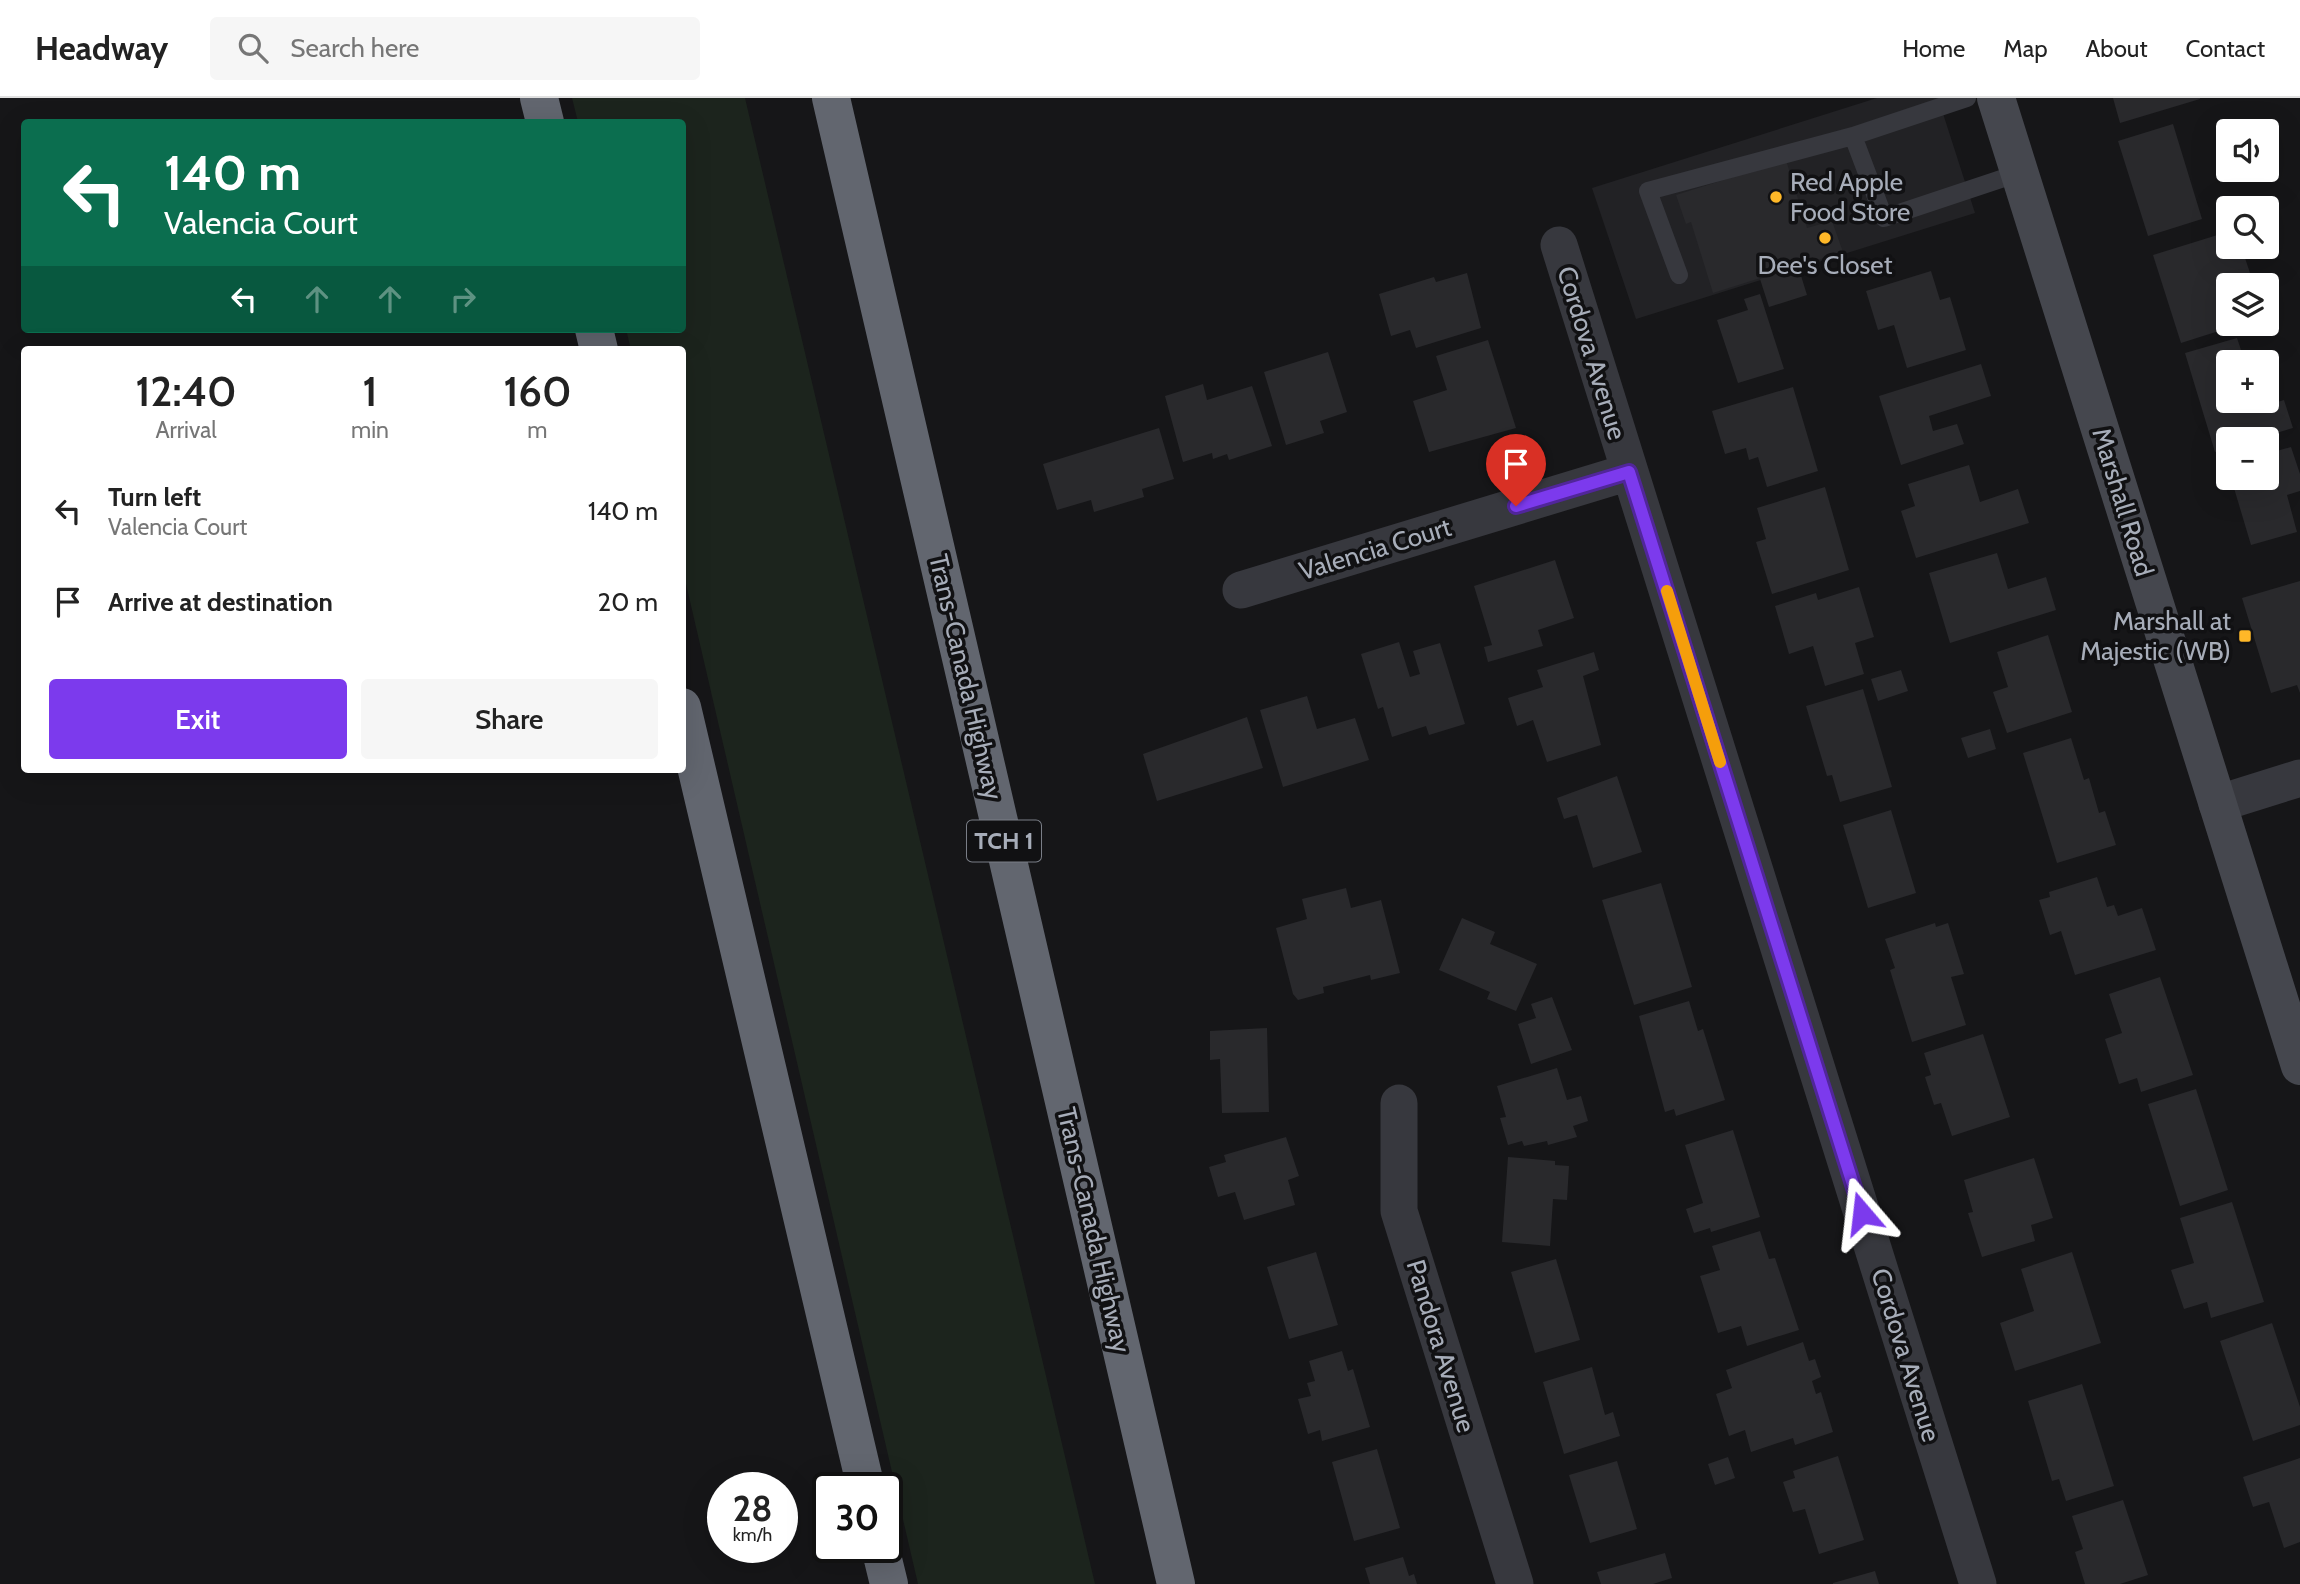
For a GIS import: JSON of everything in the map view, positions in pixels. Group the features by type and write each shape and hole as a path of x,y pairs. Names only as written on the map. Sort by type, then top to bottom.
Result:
{"highway":[{"path":"540,98 544,119"},
{"name":"Trans-Canada Highway","path":"831,98 1176,1584"},
{"path":"686,724 862,1472"},
{"path":"883,1563 888,1584"}],"main road":[{"name":"Marshall Road","path":"1996,98 2300,1066"}],"street":[{"name":"Cordova Avenue","path":"1559,245 1978,1584"},
{"name":"Valencia Court","path":"1241,590 1629,472"},
{"path":"2217,804 2300,778"},
{"name":"Pandora Avenue","path":"1399,1103 1399,1211 1515,1584"}],"lane":[{"path":"1679,275 1648,191 1853,136 1967,98"},
{"path":"1853,136 1884,218 2020,173"}],"shaded area":[{"path":"572,98 745,98 1095,1584 918,1584 903,1519 903,1472 892,1472 686,584 686,346 630,346 627,333 686,333 686,119 577,119"},
{"path":"1877,98 1938,98 1975,213 1636,319 1592,188"}],"building":[{"path":"2113,98 2200,98 2200,99 2120,123"},
{"path":"2173,124 2202,219 2148,236 2118,141"},
{"path":"1786,160 1807,228 1832,221 1843,252 1798,266 1807,295 1769,307 1760,279 1782,271 1713,293 1691,222 1686,224 1676,195"},
{"path":"2216,235 2216,259 2245,259 2250,273 2216,273 2216,332 2181,343 2153,255"},
{"path":"1931,271 1940,300 1950,297 1966,350 1907,368 1894,325 1878,330 1866,291"},
{"path":"1467,273 1481,328 1416,348 1410,330 1391,336 1379,294 1434,277 1436,282"},
{"path":"1760,294 1784,369 1738,383 1717,320 1748,310 1744,299"},
{"path":"2237,338 2241,350 2216,350 2216,413 2279,413 2279,402 2284,400 2293,428 2279,432 2279,427 2216,427 2215,452 2185,353"},
{"path":"1488,340 1516,428 1429,452 1413,401 1447,390 1436,356"},
{"path":"1328,352 1347,412 1320,421 1324,433 1286,445 1264,372"},
{"path":"1981,364 1991,396 1929,416 1933,431 1957,424 1964,444 1901,465 1879,396"},
{"path":"1203,384 1207,400 1252,386 1272,446 1229,460 1227,454 1213,459 1212,453 1183,462 1165,396"},
{"path":"1793,387 1818,471 1767,487 1758,457 1749,460 1746,448 1725,454 1712,411"},
{"path":"1159,428 1174,479 1142,489 1144,497 1094,512 1091,500 1057,510 1043,464"},
{"path":"2291,447 2300,474 2300,491 2287,495 2297,532 2251,545 2235,490 2279,490 2279,450"},
{"path":"1969,465 1980,502 2018,489 2029,523 1916,558 1901,511 1915,506 1908,484"},
{"path":"1825,487 1849,570 1772,594 1756,542 1766,539 1757,508"},
{"path":"1997,553 2008,589 2046,577 2056,610 1950,643 1929,573"},
{"path":"1555,560 1574,618 1538,630 1543,646 1488,662 1484,647 1492,645 1474,586"},
{"path":"2300,581 2300,693 2297,685 2271,693 2242,598"},
{"path":"1859,587 1874,637 1855,643 1864,674 1825,686 1813,646 1789,654 1775,606 1816,593 1818,600"},
{"path":"2048,635 2072,712 2007,733 1993,692 2008,687 1997,652"},
{"path":"1399,642 1410,677 1420,674 1413,651 1440,643 1465,724 1429,735 1426,726 1392,737 1383,707 1378,709 1361,654"},
{"path":"1594,652 1599,670 1583,676 1601,745 1547,762 1533,720 1517,726 1508,698 1543,687 1537,670"},
{"path":"1901,670 1908,691 1878,701 1871,679"},
{"path":"1863,689 1892,787 1840,802 1832,775 1827,776 1806,706"},
{"path":"1307,696 1317,729 1355,718 1369,760 1283,787 1260,710"},
{"path":"1247,717 1263,768 1157,801 1143,754"},
{"path":"1990,729 1996,749 1968,758 1961,738"},
{"path":"2071,738 2084,780 2089,778 2099,813 2105,811 2116,845 2057,863 2023,753"},
{"path":"1617,776 1642,852 1593,868 1577,815 1564,819 1557,798"},
{"path":"1891,810 1916,893 1868,908 1843,825"},
{"path":"2097,877 2107,907 2114,905 2118,916 2142,908 2156,950 2075,975 2061,931 2050,935 2039,900 2050,897 2049,892"},
{"path":"1661,883 1692,987 1634,1005 1602,900"},
{"path":"1346,888 1351,908 1381,900 1400,973 1371,980 1370,975 1323,987 1324,993 1298,1000 1293,994 1276,928 1307,919 1302,899"},
{"path":"1462,918 1495,932 1490,944 1537,964 1516,1011 1487,999 1490,992 1439,970"},
{"path":"1935,923 1936,927 1948,923 1964,974 1951,977 1966,1025 1912,1042 1890,970 1895,968 1885,939"},
{"path":"2160,977 2193,1075 2141,1092 2137,1078 2119,1084 2105,1039 2122,1033 2109,994"},
{"path":"1552,997 1572,1050 1531,1064 1518,1024 1536,1018 1531,1004"},
{"path":"1689,1001 1698,1031 1703,1029 1725,1100 1676,1116 1674,1109 1665,1112 1639,1016"},
{"path":"1267,1028 1269,1112 1222,1113 1220,1059 1210,1060 1210,1031"},
{"path":"1983,1034 2010,1117 1952,1136 1941,1103 1934,1105 1925,1077 1931,1075 1924,1053"},
{"path":"1557,1068 1567,1100 1581,1096 1588,1121 1573,1126 1577,1137 1548,1145 1547,1141 1524,1146 1522,1141 1508,1145 1500,1118 1506,1117 1497,1086"},
{"path":"2196,1089 2228,1190 2180,1206 2148,1104"},
{"path":"1733,1130 1760,1217 1711,1232 1710,1228 1694,1233 1686,1209 1703,1203 1685,1145"},
{"path":"1286,1137 1299,1176 1288,1180 1295,1205 1244,1220 1235,1192 1218,1197 1209,1167 1226,1162 1224,1155"},
{"path":"1508,1157 1555,1161 1555,1165 1569,1166 1567,1200 1553,1199 1550,1246 1502,1242"},
{"path":"2034,1158 2053,1218 2031,1225 2035,1241 1982,1257 1968,1213 1973,1212 1964,1180"},
{"path":"2232,1202 2264,1302 2211,1318 2207,1302 2184,1309 2171,1270 2194,1263 2180,1218"},
{"path":"1760,1231 1769,1259 1775,1258 1799,1330 1747,1346 1741,1326 1718,1333 1700,1276 1720,1270 1712,1246"},
{"path":"1316,1252 1338,1325 1289,1339 1267,1267"},
{"path":"2072,1252 2101,1343 2015,1371 2000,1323 2034,1311 2021,1269"},
{"path":"1556,1259 1580,1340 1535,1353 1511,1272"},
{"path":"2272,1323 2300,1407 2300,1425 2253,1441 2220,1341"},
{"path":"1803,1342 1809,1361 1815,1359 1821,1377 1812,1381 1816,1394 1821,1392 1833,1432 1795,1445 1793,1438 1751,1452 1745,1430 1729,1436 1716,1394 1732,1388 1726,1370"},
{"path":"1342,1351 1348,1371 1353,1369 1370,1427 1322,1441 1320,1430 1308,1434 1298,1399 1311,1396 1307,1383 1315,1381 1309,1361"},
{"path":"1592,1367 1605,1415 1613,1412 1620,1436 1564,1454 1543,1382"},
{"path":"2082,1384 2114,1486 2066,1501 2059,1479 2052,1481 2028,1401"},
{"path":"1377,1449 1400,1528 1354,1541 1332,1462"},
{"path":"1838,1456 1864,1540 1819,1554 1805,1509 1793,1512 1783,1482 1795,1478 1793,1471"},
{"path":"1728,1457 1735,1478 1715,1485 1708,1464"},
{"path":"2300,1458 2300,1542 2284,1548 2269,1502 2253,1507 2243,1477"},
{"path":"1617,1461 1637,1529 1590,1543 1569,1475"},
{"path":"2123,1500 2148,1575 2120,1584 2085,1584 2075,1552 2083,1549 2072,1516"},
{"path":"1665,1553 1672,1578 1653,1584 1601,1584 1597,1572"},
{"path":"1403,1557 1409,1576 1414,1574 1417,1584 1370,1584 1365,1568"},
{"path":"1875,1571 1879,1584 1833,1584 1833,1583"}],"slow traffic":[{"path":"1667,591 1720,762"}],"place":[{"name":"Red Apple Food Store","path":"1776,197"},
{"name":"Dee's Closet","path":"1825,238"},
{"name":"Marshall at Majestic (WB)","path":"2245,636"}],"route":[{"path":"1516,506 1629,472 1862,1213"}]}
